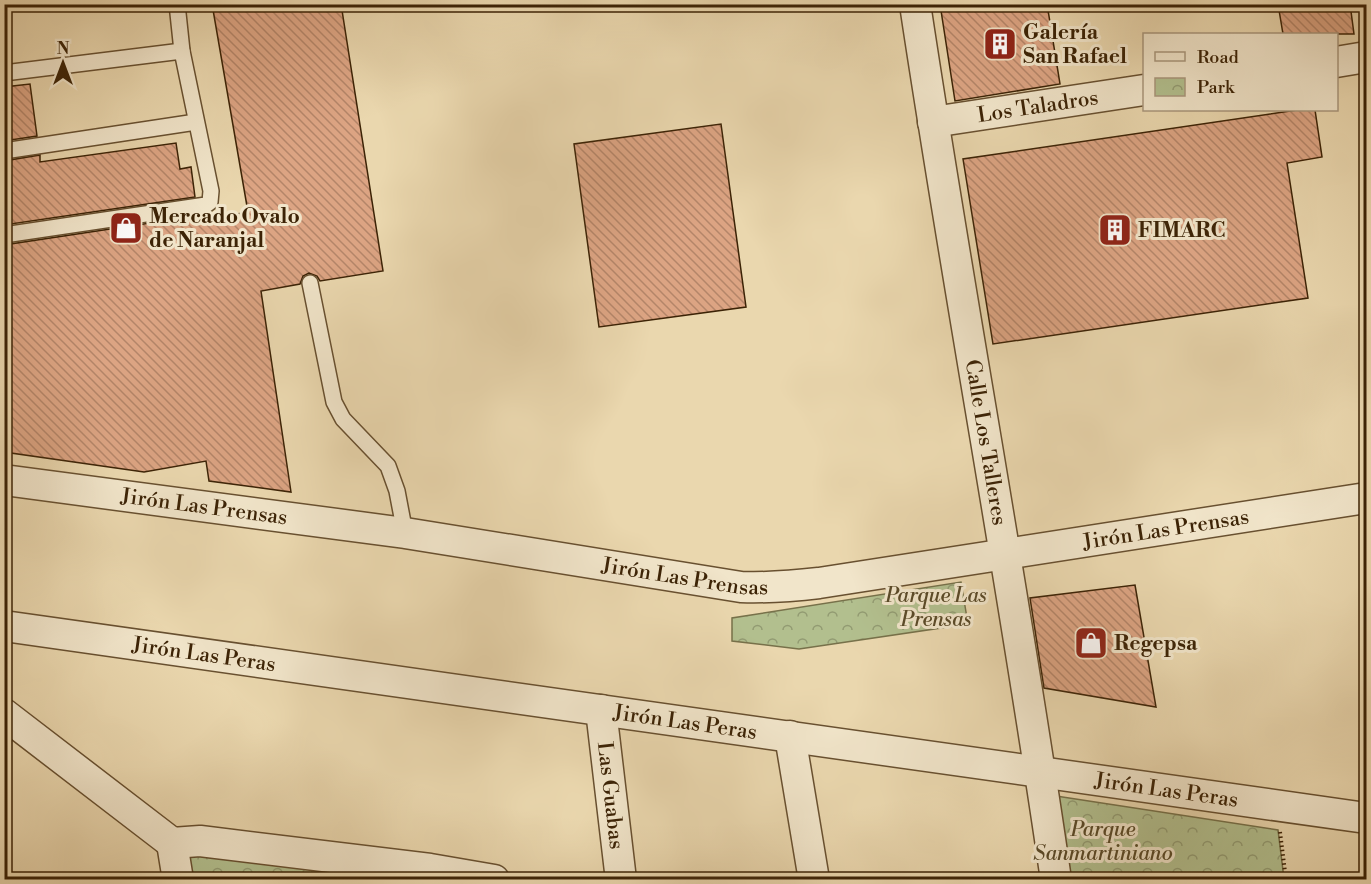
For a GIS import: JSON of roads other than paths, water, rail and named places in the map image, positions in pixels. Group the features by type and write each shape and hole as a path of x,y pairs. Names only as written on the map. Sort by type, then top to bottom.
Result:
{"street":[{"name":"Calle Los Talleres","path":"915,4 1006,555 1056,879"},
{"path":"1338,62 1366,57"},
{"name":"Los Taladros","path":"933,122 1143,90"},
{"name":"Jirón Las Prensas","path":"4,480 405,533 741,587 785,588 1366,498"},
{"name":"Jirón Las Peras","path":"4,626 1366,818"},
{"name":"Las Guabas","path":"601,710 621,879"},
{"path":"4,714 172,843 200,842 430,874 494,879"},
{"path":"790,736 814,879"},
{"path":"172,843 178,879"}],"lane":[{"path":"4,235 206,205 210,202 210,191 182,51 177,4"},
{"path":"4,73 182,51"},
{"path":"4,151 196,122"},
{"path":"310,283 334,402 343,419 388,465 397,491 405,533"}],"place":[{"name":"Galería San Rafael","path":"1000,44"},
{"name":"Mercado Ovalo de Naranjal","path":"126,228"},
{"name":"FIMARC","path":"1115,230"},
{"name":"Regepsa","path":"1091,643"}],"park label":[{"name":"Parque Las Prensas","path":"936,607"},
{"name":"Parque Sanmartiniano","path":"1103,841"}]}
